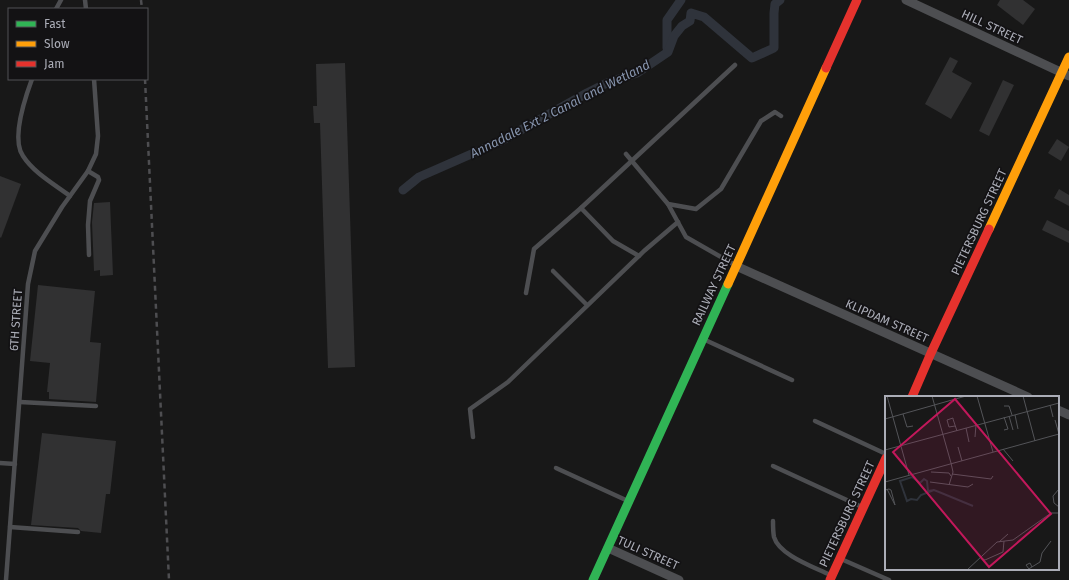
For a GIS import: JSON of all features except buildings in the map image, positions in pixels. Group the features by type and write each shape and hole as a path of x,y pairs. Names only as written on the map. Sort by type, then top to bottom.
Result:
{"street":[{"name":"RAILWAY STREET","path":"593,580 857,0"},
{"name":"HILL STREET","path":"906,0 1065,75"},
{"name":"PIETERSBURG STREET","path":"912,396 931,353 1065,75 1069,57"},
{"name":"KLIPDAM STREET","path":"736,266 1026,396"},
{"path":"1059,410 1069,415"},
{"name":"PIETERSBURG STREET","path":"831,578 863,507 885,464"},
{"name":"TULI STREET","path":"608,548 679,580"}],"lane":[{"path":"526,293 534,249 581,208 735,65"},
{"path":"32,80 20,121 18,144 19,150 23,157 36,170 70,196"},
{"name":"6TH STREET","path":"6,580 31,267 35,251 88,171 96,154 98,136 94,80"},
{"path":"668,204 696,209 721,189 761,121 775,112 781,116"},
{"path":"626,154 668,204 686,237 736,266"},
{"path":"88,171 100,180 90,201 88,225 89,255"},
{"path":"581,208 613,241 639,256"},
{"path":"473,438 470,409 508,382 639,256 678,222"},
{"path":"553,271 587,305"},
{"path":"702,338 792,380"},
{"path":"20,402 96,406"},
{"path":"815,421 885,454"},
{"path":"0,463 15,464"},
{"path":"773,466 863,507"},
{"path":"556,468 629,501"},
{"path":"773,521 774,537 781,548 831,578"},
{"path":"10,527 78,532"},
{"path":"840,559 889,580"}],"waterway":[{"name":"Annadale Ext 2 Canal and Wetland","path":"667,48 667,20 681,0"},
{"name":"Annadale Ext 2 Canal and Wetland","path":"403,190 419,177 501,141 607,83 637,73 668,52 674,36 682,26 690,21 691,13 704,17 752,58 774,48 775,4 780,0"}],"railway":[{"path":"141,0 142,8"},
{"path":"145,80 169,580"}],"traffic: fast":[{"path":"593,580 728,284"}],"traffic: slow":[{"path":"989,229 1069,57"},
{"path":"728,284 826,68"}],"traffic: jam":[{"path":"826,68 857,0"},
{"path":"912,396 989,229"},
{"path":"830,580 885,460"}]}
